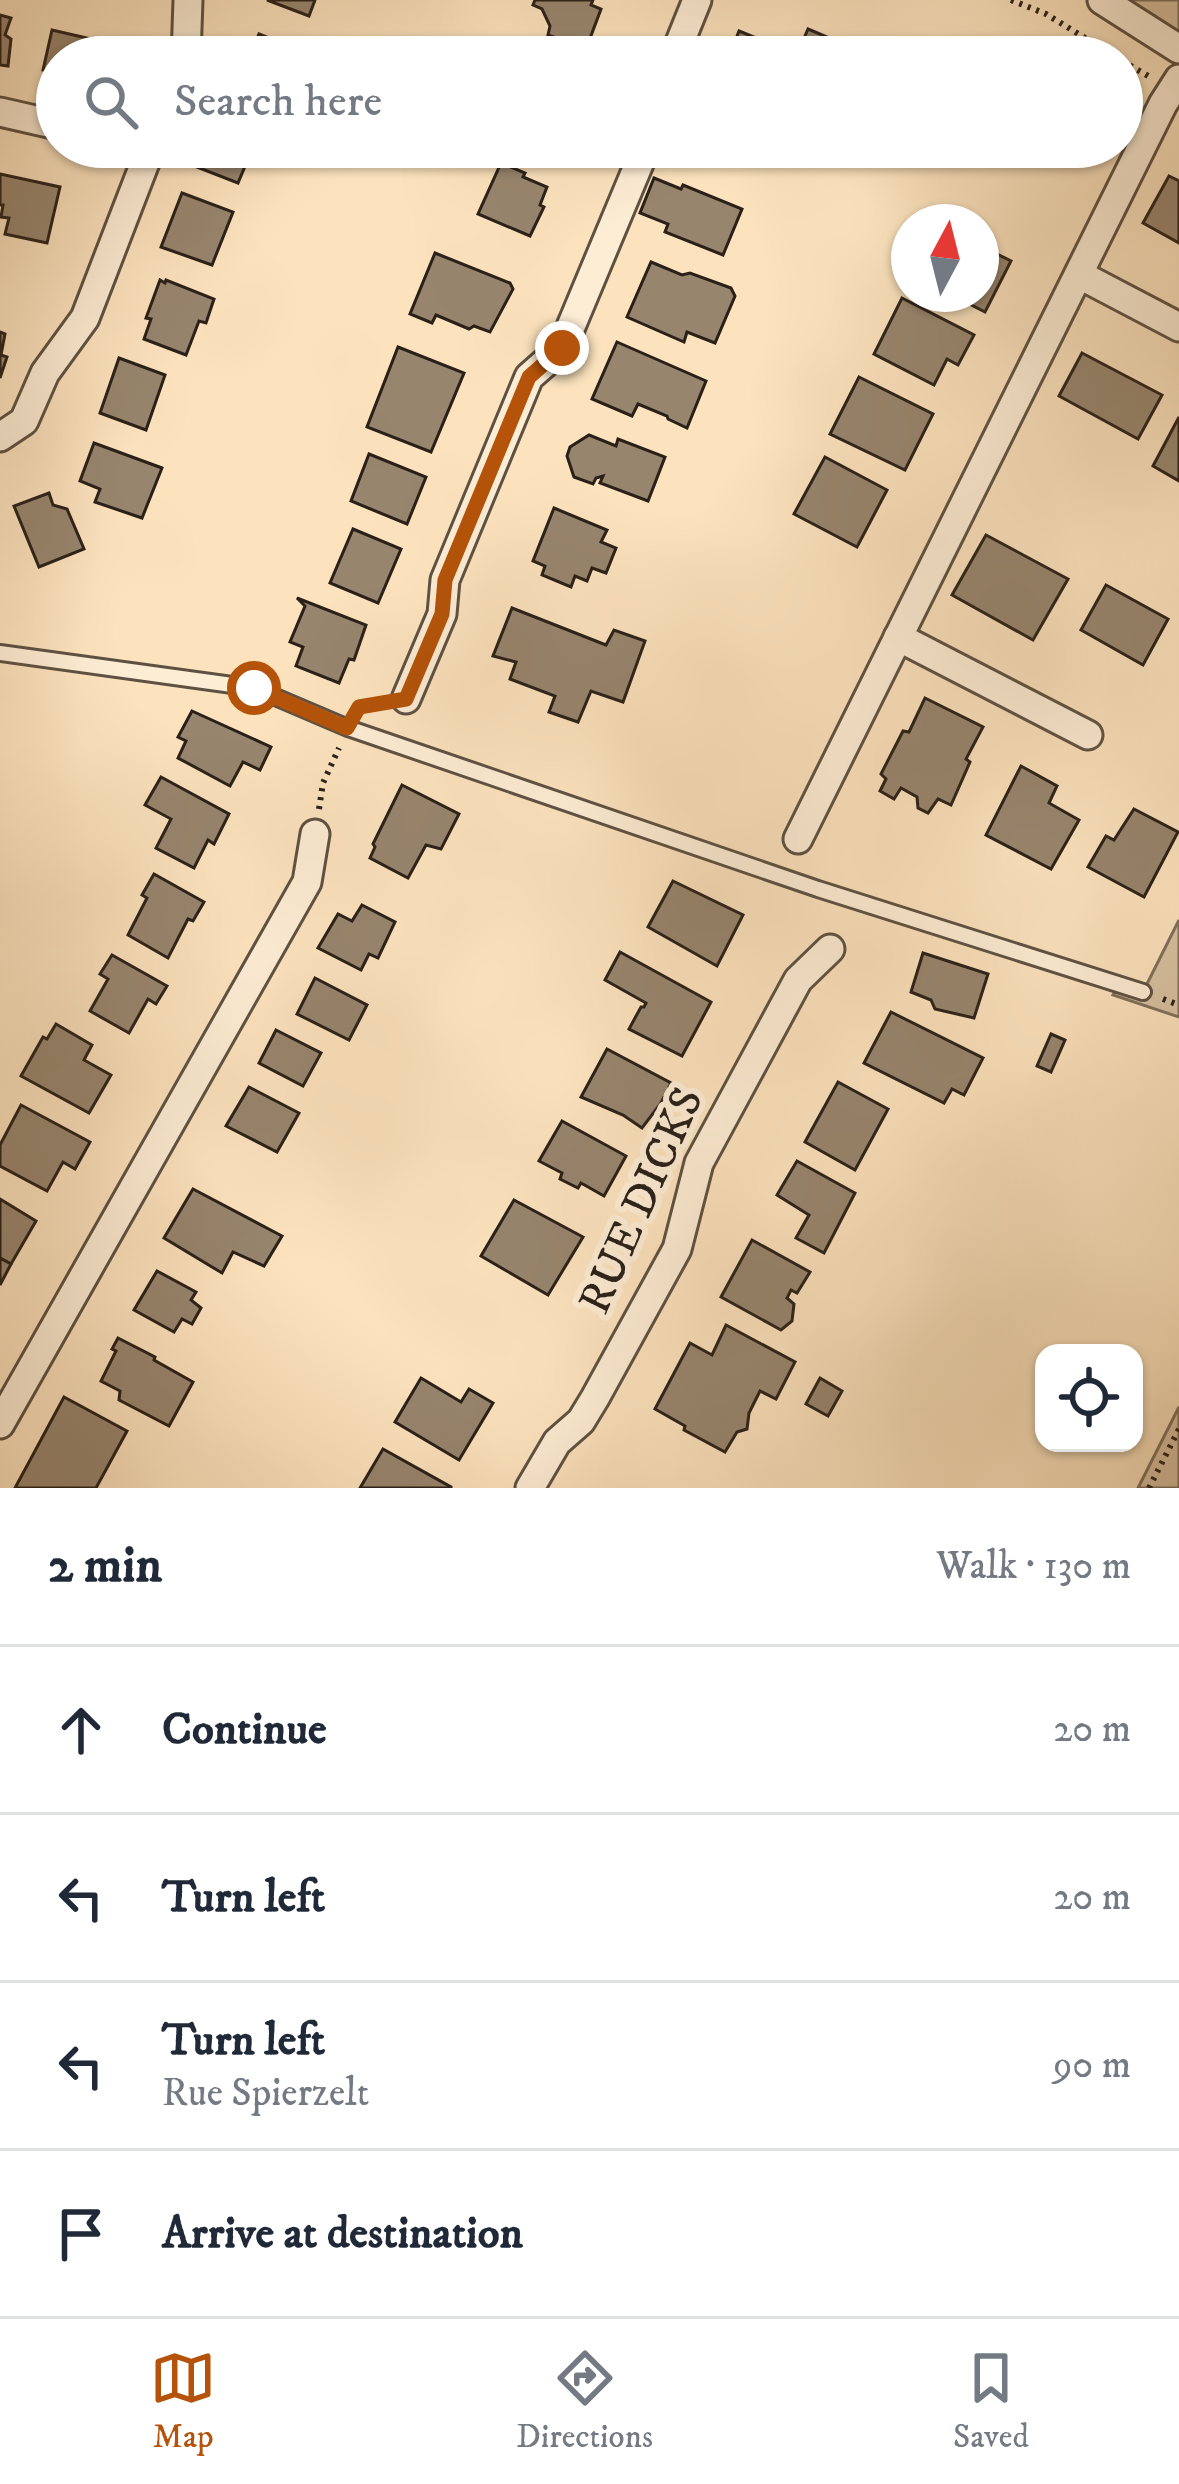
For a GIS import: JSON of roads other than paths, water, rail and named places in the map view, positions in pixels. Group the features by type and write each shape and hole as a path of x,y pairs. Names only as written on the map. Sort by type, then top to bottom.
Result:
{"street":[{"path":"186,36 188,0"},
{"path":"682,36 697,0"},
{"path":"1102,0 1179,49"},
{"path":"1143,145 1179,79"},
{"path":"0,112 36,120"},
{"path":"0,437 24,422 45,373 85,318 143,168"},
{"path":"406,699 442,614 445,580 529,377 562,348 637,168"},
{"path":"798,839 1132,168"},
{"path":"1080,275 1179,327"},
{"path":"898,637 1088,735"},
{"path":"0,1424 307,882 316,834"},
{"name":"RUE DICKS","path":"530,1488 557,1442 580,1421 595,1398 677,1249 699,1163 798,980 830,949"}],"lane":[{"path":"0,653 254,688 347,728 818,890 1143,992"}]}
